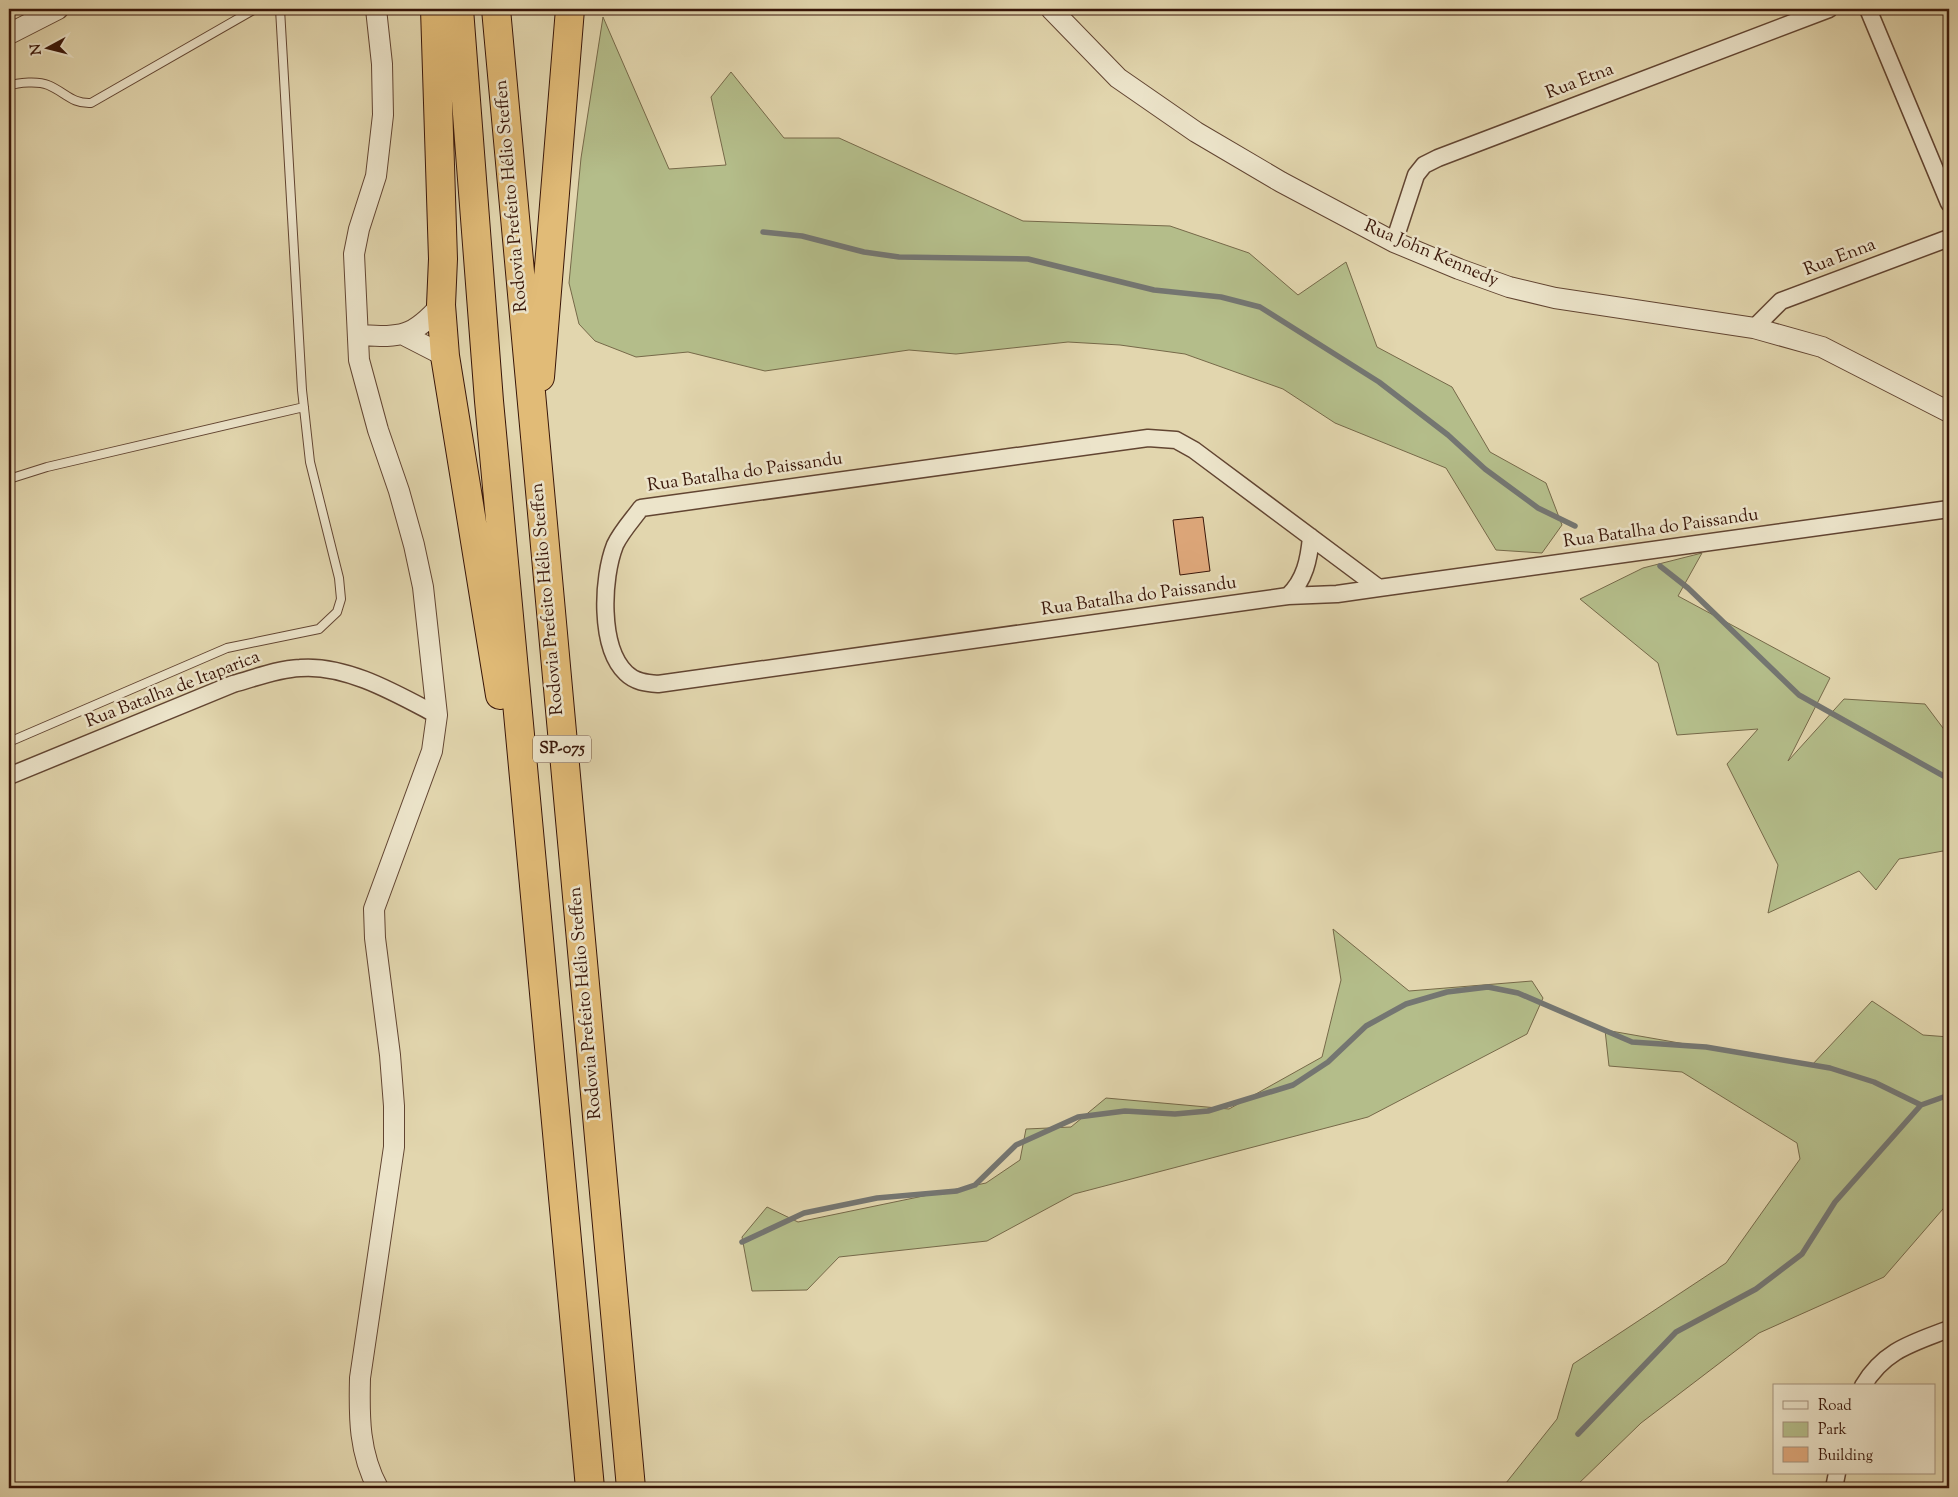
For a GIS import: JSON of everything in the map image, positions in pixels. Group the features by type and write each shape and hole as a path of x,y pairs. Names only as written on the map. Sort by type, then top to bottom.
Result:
{"highway":[{"path":"435,9 443,259 441,305 445,356 486,596 546,999"},
{"name":"SP-075","path":"459,9 489,401 590,1488"},
{"name":"Rodovia Prefeito Hélio Steffen","path":"496,9 631,1488"},
{"path":"533,428 544,350 570,9"}],"street":[{"path":"9,34 58,9"},
{"path":"376,9 382,64 383,115 376,176 359,229 354,254 359,360 378,430 399,491 423,587 437,715 432,751 374,909 373,923 390,1055 394,1106 394,1147 360,1378 359,1408 363,1448 378,1488"},
{"name":"Rua John Kennedy","path":"1052,9 1118,78 1196,132 1282,182 1394,242 1458,269 1509,287 1555,298 1754,328 1822,347 1949,412"},
{"name":"Rua Etna","path":"1394,242 1416,175 1424,166 1438,158 1830,9"},
{"path":"1868,9 1949,204"},
{"name":"Rua Enna","path":"1754,328 1781,301 1949,238"},
{"path":"404,335 431,316 441,305"},
{"path":"358,335 404,335 445,356"},
{"name":"Rua Batalha do Paissandu","path":"1379,588 1194,450 1176,440 1148,438 642,508 616,544 605,583 605,616 613,650 620,666 628,675 642,682 658,684 1288,596 1337,594 1949,509"},
{"path":"1288,596 1297,587 1305,570 1311,537"},
{"name":"Rua Batalha de Itaparica","path":"9,776 233,684 266,674 301,668 331,670 384,687 437,715"},
{"path":"1864,1384 1872,1371 1889,1354 1949,1329"},
{"path":"1834,1488 1837,1474"}],"lane":[{"path":"9,86 29,83 47,84 71,100 82,104 91,103 255,9"},
{"path":"9,742 227,648 319,629 337,612 341,599 339,578 310,462 304,407 280,9"},
{"path":"9,479 47,467 304,407"}],"green space":[{"path":"603,17 669,169 726,165 711,97 731,72 784,138 839,138 1023,221 1170,226 1249,253 1298,295 1346,262 1377,347 1452,387 1490,452 1546,483 1562,525 1542,553 1496,550 1446,468 1335,423 1283,389 1185,354 1120,345 1068,342 956,354 909,350 765,371 688,352 636,357 595,341 579,324 569,283 581,158"},
{"path":"1702,553 1678,596 1830,678 1788,761 1844,699 1925,704 1949,736 1949,860 1943,851 1899,859 1876,890 1859,871 1768,913 1778,865 1727,764 1758,729 1677,735 1658,663 1580,599 1643,568"},
{"path":"1333,929 1409,991 1532,981 1543,998 1527,1034 1368,1117 1074,1194 987,1241 839,1257 807,1290 752,1291 742,1237 767,1207 798,1222 986,1183 1020,1160 1026,1129 1071,1127 1106,1098 1229,1109 1322,1057 1341,980"},
{"path":"1872,1001 1923,1035 1949,1037 1949,1202 1884,1277 1759,1333 1641,1423 1574,1488 1502,1488 1557,1419 1573,1364 1726,1263 1800,1159 1797,1143 1682,1072 1609,1066 1605,1030 1811,1066"}],"building":[{"path":"1203,517 1210,571 1180,575 1173,520"}],"waterway":[{"path":"763,232 802,236 864,252 899,257 1028,259 1154,290 1221,297 1260,307 1379,382 1448,435 1485,469 1538,508 1575,526"},
{"path":"1660,566 1688,588 1799,695 1949,779"},
{"path":"742,1242 804,1213 877,1198 957,1191 975,1185 1016,1145 1078,1117 1125,1111 1175,1114 1208,1111 1293,1085 1328,1062 1366,1026 1406,1004 1447,992 1488,987 1518,993 1632,1042 1706,1047 1830,1068 1874,1082 1921,1105"},
{"path":"1578,1434 1676,1332 1756,1289 1802,1254 1835,1202 1921,1105 1949,1095"}]}
